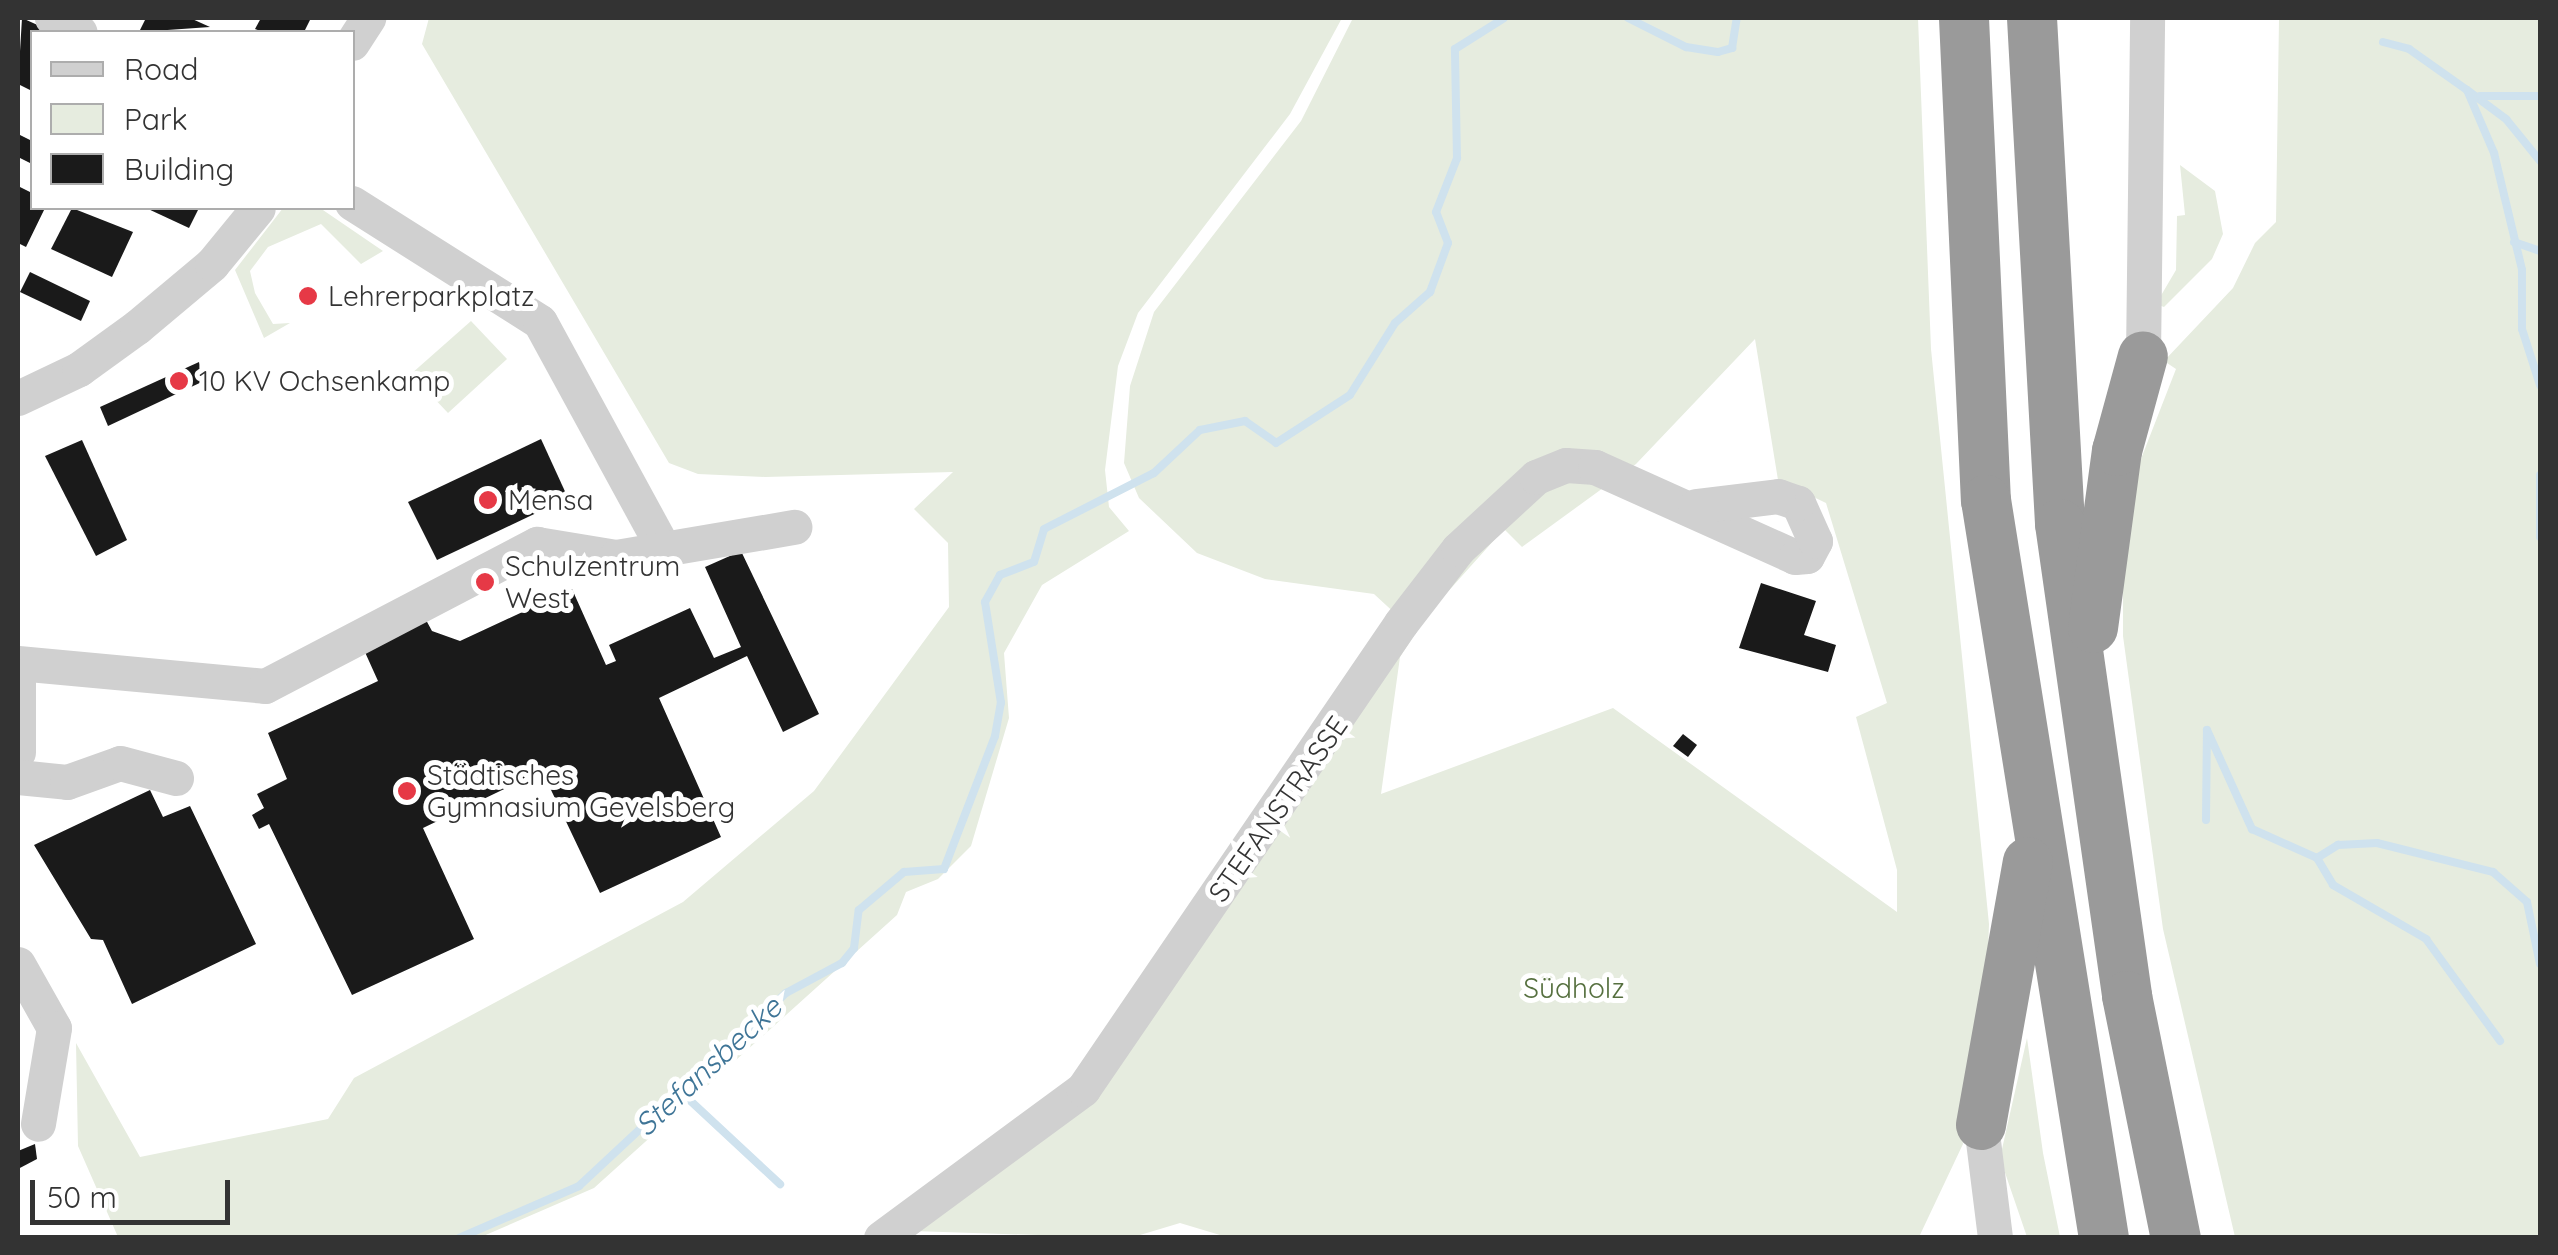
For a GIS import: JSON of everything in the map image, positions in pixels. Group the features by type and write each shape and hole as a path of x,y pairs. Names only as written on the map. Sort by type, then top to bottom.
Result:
{"highway":[{"path":"1964,18 1986,500 2104,1238"},
{"path":"2032,18 2054,446 2084,702 2127,996 2176,1238"},
{"path":"2084,702 2117,451 2143,356"},
{"path":"1981,1125 2035,823"}],"street":[{"path":"52,18 76,30"},
{"path":"2143,356 2147,18"},
{"path":"355,205 540,322 665,551"},
{"path":"18,398 80,368 137,327 212,264 256,210"},
{"name":"STEFANSTRASSE","path":"901,1234 1084,1090 1400,623 1458,549 1536,477 1566,465 1595,466 1696,506"},
{"path":"18,664 266,686 536,544 616,557 794,526"},
{"path":"18,676 18,752"},
{"path":"18,778 67,782 120,763 176,778"},
{"path":"18,964 54,1028 38,1124"},
{"path":"1981,1125 1995,1238"}],"green space":[{"path":"429,18 1342,18 1290,114 1138,313 1118,366 1105,470 1109,507 1129,531 1042,585 1004,653 1009,718 971,846 938,879 906,892 897,915 594,1188 481,1237 118,1237 78,1146 76,1043 140,1157 328,1119 354,1078 683,902 814,791 949,607 948,543 914,509 953,472 765,477 698,474 669,463 422,44"},
{"name":"Südholz","path":"1353,18 1918,18 1931,349 1989,924 1986,1011 1960,1124 1963,1144 1919,1237 1230,1238 1180,1223 1130,1238 913,1231 1082,1104 1412,629 1374,594 1265,579 1197,553 1139,498 1124,463 1130,386 1154,312 1301,121","holes":["1755,339 1778,480 1826,503 1887,703 1856,717 1897,870 1897,912 1613,708 1381,794 1400,657 1427,615 1504,529 1522,547 1636,464"]},
{"path":"2279,18 2540,18 2540,1237 2235,1237 2163,929 2123,636 2123,554 2139,464 2176,369 2164,361 2233,288 2255,243 2276,222"},
{"path":"2180,165 2215,191 2223,234 2212,259 2164,307 2156,304 2176,270 2177,216 2185,215"},
{"path":"281,210 323,210 383,251 361,264 321,224 268,247 250,271 255,293 273,324 290,323 264,338 235,270"},
{"path":"471,321 507,359 448,413 411,374"},
{"path":"2027,1038 2043,1153 2060,1237 2027,1237 2000,1158"}],"building":[{"path":"22,18 49,30 30,30 30,90 18,84"},
{"path":"146,18 190,18 210,27 167,30 140,30"},
{"path":"261,18 311,18 305,30 255,29"},
{"path":"20,135 30,140 30,163 18,157"},
{"path":"18,186 30,192 30,210 44,210 26,247 18,243"},
{"path":"71,210 133,232 112,277 51,249"},
{"path":"150,210 198,210 189,228"},
{"path":"30,272 90,301 81,321 20,292"},
{"path":"199,362 206,380 108,426 100,407"},
{"name":"Mensa","path":"541,439 568,498 437,560 408,502"},
{"path":"82,440 127,540 96,556 45,456"},
{"name":"Schulzentrum West","path":"741,551 819,714 783,732 747,656 659,698 721,837 600,893 542,771 423,828 474,939 352,995 269,824 259,829 252,815 264,808 257,794 287,779 268,733 378,681 364,650 426,620 432,631 460,641 572,589 606,665 616,661 609,645 690,608 714,658 741,647 705,567"},
{"path":"1761,583 1816,601 1804,635 1836,645 1828,672 1739,648"},
{"path":"1683,734 1697,745 1688,757 1673,746"},
{"path":"150,790 163,817 190,806 256,944 132,1004 103,940 91,939 34,845"},
{"path":"35,1144 37,1159 18,1169 18,1151"}],"waterway":[{"name":"Stefansbecke","path":"459,1238 579,1186 786,993 842,963 854,948 859,910 904,872 944,869 995,736 1001,703 985,602 1000,575 1034,562 1044,529 1154,473 1200,430 1245,421 1276,443 1350,395 1395,323 1430,292 1448,243 1436,212 1457,158 1455,49 1504,18"},
{"path":"1628,18 1686,47 1718,52 1732,48 1737,18"},
{"path":"2383,42 2409,49 2467,90 2494,153 2522,270 2522,329 2540,385"},
{"path":"2467,90 2506,119 2540,161"},
{"path":"2480,96 2540,96"},
{"path":"2514,242 2540,251"},
{"path":"2540,475 2540,537"},
{"path":"2206,820 2207,730 2252,829 2317,858 2333,885 2426,939 2500,1041"},
{"path":"2317,858 2338,845 2377,843 2493,872 2527,902 2540,964"},
{"path":"682,1093 780,1184"}],"place":[{"name":"Lehrerparkplatz","path":"308,296"},
{"name":"10 KV Ochsenkamp","path":"179,381"},
{"name":"Mensa","path":"488,500"},
{"name":"Schulzentrum West","path":"485,582"},
{"name":"Städtisches Gymnasium Gevelsberg","path":"407,791"}]}
